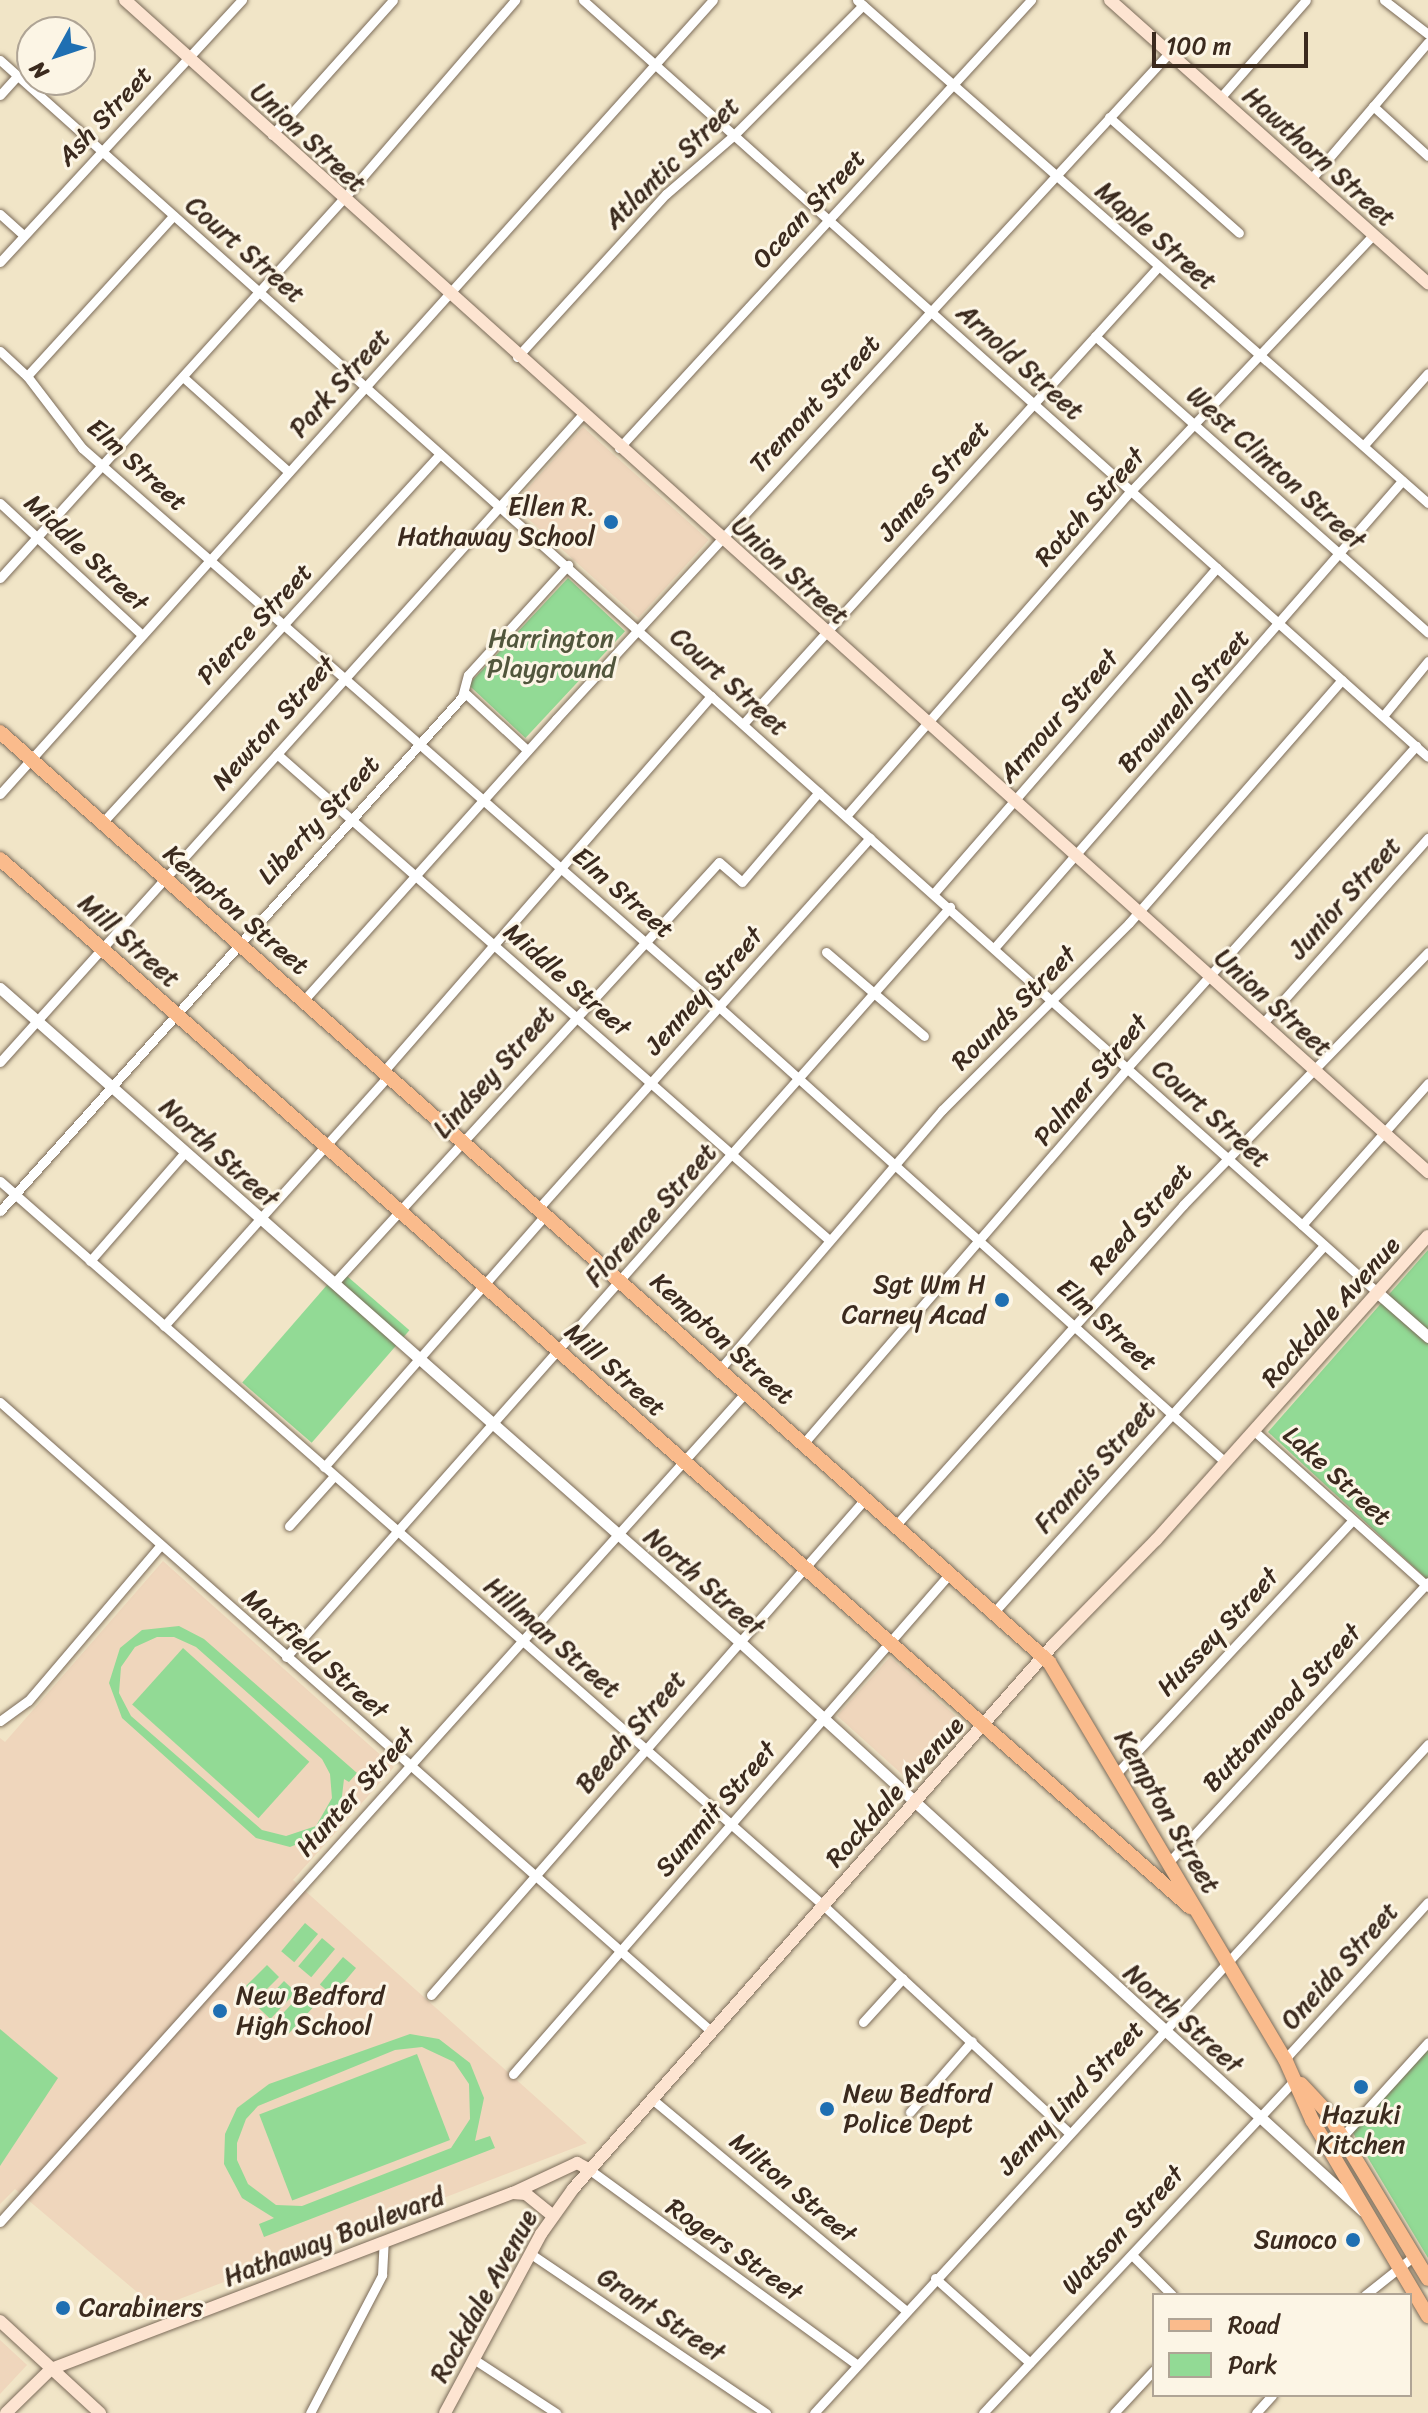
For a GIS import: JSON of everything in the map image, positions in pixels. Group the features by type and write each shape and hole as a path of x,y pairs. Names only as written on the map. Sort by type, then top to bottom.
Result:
{"main road":[{"name":"Union Street","path":"125,0 448,296 1428,1172"},
{"name":"Hawthorn Street","path":"1110,0 1428,283"},
{"name":"Kempton Street","path":"0,732 1044,1656 1296,2078 1342,2137 1428,2279"},
{"name":"Mill Street","path":"0,859 888,1645 1200,1916"},
{"name":"Rockdale Avenue","path":"445,2413 552,2215 1044,1656 1225,1462 1428,1236"},
{"name":"Kempton Street","path":"1296,2078 1312,2120 1428,2316"},
{"name":"Hathaway Boulevard","path":"6,2413 51,2369 513,2193 577,2163 590,2170"},
{"path":"1344,2174 1359,2165"},
{"path":"513,2193 526,2194 552,2215"},
{"path":"0,2321 100,2413"}],"street":[{"name":"Ash Street","path":"0,262 242,0"},
{"path":"272,135 393,0"},
{"path":"0,578 342,200 515,0"},
{"name":"Arnold Street","path":"583,0 1428,757"},
{"name":"Ocean Street","path":"619,448 1031,0"},
{"path":"1220,98 1306,0"},
{"path":"1384,0 1428,34"},
{"name":"Park Street","path":"0,794 655,65 709,1"},
{"name":"Maple Street","path":"860,3 1428,503"},
{"name":"Atlantic Street","path":"517,357 666,194 734,135 860,3"},
{"path":"1311,179 1428,42"},
{"name":"Tremont Street","path":"303,1001 527,750 1169,53"},
{"name":"Court Street","path":"0,60 16,75"},
{"path":"0,95 16,77"},
{"name":"Court Street","path":"39,96 568,565 1428,1337"},
{"path":"1373,106 1428,156"},
{"path":"1109,117 1239,233"},
{"path":"0,214 23,235"},
{"path":"27,376 173,216"},
{"name":"Rotch Street","path":"846,816 1131,491 1196,427 1373,235"},
{"name":"James Street","path":"743,724 1158,267"},
{"name":"West Clinton Street","path":"1095,336 1428,633"},
{"name":"Elm Street","path":"0,351 27,376 69,435 103,466 645,941 1225,1462"},
{"path":"1364,445 1428,373"},
{"path":"183,377 289,472"},
{"name":"Newton Street","path":"0,1062 582,415"},
{"name":"Pierce Street","path":"102,823 440,454"},
{"name":"Brownell Street","path":"995,947 1281,625 1402,481"},
{"name":"Middle Street","path":"0,503 142,635"},
{"name":"Liberty Street","path":"0,1211 237,942 464,692 468,675 568,565"},
{"name":"Armour Street","path":"934,893 1217,568"},
{"path":"1383,716 1428,661"},
{"name":"Rounds Street","path":"720,1369 895,1164 1138,912 1342,680"},
{"path":"464,692 527,750"},
{"path":"164,1326 325,1146 494,945 711,696"},
{"name":"Palmer Street","path":"803,1444 981,1242 1127,1068 1416,746"},
{"name":"Middle Street","path":"277,754 829,1240"},
{"name":"Lindsey Street","path":"334,1283 574,1016 719,862 742,882 819,792"},
{"name":"Jenney Street","path":"324,1467 483,1286 651,1083 870,838"},
{"name":"Junior Street","path":"1263,1023 1428,838"},
{"name":"Florence Street","path":"286,1657 733,1156 950,907"},
{"path":"826,952 924,1036"},
{"name":"Reed Street","path":"896,1525 1227,1158 1428,952"},
{"name":"North Street","path":"0,988 739,1641 1371,2218"},
{"path":"1302,1225 1428,1083"},
{"path":"90,1261 185,1152"},
{"name":"Hillman Street","path":"0,1181 646,1748 730,1827 823,1905 1069,2133"},
{"name":"Francis Street","path":"995,1611 1324,1245"},
{"name":"Hunter Street","path":"0,2222 746,1392"},
{"name":"Maxfield Street","path":"0,1402 159,1547 711,2031"},
{"name":"Lake Street","path":"1253,1430 1427,1584"},
{"path":"289,1526 334,1476"},
{"name":"Beech Street","path":"431,1995 865,1499"},
{"name":"Hussey Street","path":"1116,1774 1353,1520"},
{"path":"2,1722 159,1547"},
{"name":"Summit Street","path":"513,2074 951,1572"},
{"name":"Buttonwood Street","path":"1168,1863 1427,1584"},
{"name":"Jenny Lind Street","path":"814,2413 855,2363 1428,1744"},
{"name":"Oneida Street","path":"1285,2059 1428,1902"},
{"path":"863,2022 903,1978"},
{"path":"910,2112 972,2041"},
{"path":"1342,2137 1428,2042"},
{"name":"Watson Street","path":"983,2413 1296,2078"},
{"name":"Milton Street","path":"652,2099 905,2310"},
{"name":"Rogers Street","path":"590,2170 855,2363"},
{"path":"310,2413 382,2275 384,2242"},
{"name":"Grant Street","path":"531,2254 766,2413"},
{"path":"1132,2255 1170,2293"},
{"path":"1367,2293 1414,2256"},
{"path":"935,2278 1030,2363"},
{"path":"475,2360 556,2413"},
{"path":"1114,2413 1152,2372"},
{"path":"1256,2413 1270,2397"}],"shaded area":[{"name":"Ellen R. Hathaway School","path":"583,427 709,540 638,618 513,505"},
{"name":"New Bedford High School","path":"163,1561 394,1767 293,1880 587,2143 156,2308 15,2189 0,2204 0,1738 5,1742"},
{"path":"890,1657 963,1723 910,1781 837,1716"},
{"path":"0,2340 27,2365 0,2394"}],"green space":[{"name":"Harrington Playground","path":"568,578 625,631 525,738 468,685"},
{"path":"1428,1250 1428,1580 1268,1432"},
{"path":"340,1270 409,1330 312,1443 242,1382"},
{"path":"179,1626 204,1639 357,1773 349,1782 344,1779 340,1813 323,1834 290,1847 256,1838 122,1718 109,1683 120,1648 142,1630","holes":["157,1637 174,1637 196,1647 322,1759 330,1774 332,1798 316,1826 286,1836 262,1830 131,1716 119,1693 121,1667 135,1647"]},
{"path":"183,1648 309,1762 258,1818 132,1704"},
{"path":"305,1923 318,1934 294,1962 281,1951"},
{"path":"322,1938 335,1949 311,1977 298,1966"},
{"path":"343,1957 356,1968 333,1996 320,1985"},
{"path":"267,1965 279,1977 252,2004 240,1992"},
{"path":"284,1981 296,1992 270,2019 259,2008"},
{"path":"300,1995 313,2007 288,2034 275,2022"},
{"path":"0,2029 58,2078 0,2166"},
{"path":"410,2034 439,2039 470,2063 484,2098 475,2141 490,2136 495,2148 264,2237 259,2224 274,2218 242,2198 224,2164 225,2134 237,2108 269,2084","holes":["422,2047 454,2062 469,2084 470,2119 451,2148 302,2206 276,2205 248,2184 237,2160 237,2143 246,2119 258,2106 395,2050"]},
{"path":"1428,2042 1428,2258 1350,2128"},
{"path":"417,2054 450,2140 292,2200 259,2115"}],"place":[{"name":"Ellen R. Hathaway School","path":"611,522"},
{"name":"Sgt Wm H Carney Acad","path":"1002,1300"},
{"name":"New Bedford High School","path":"220,2011"},
{"name":"Hazuki Kitchen","path":"1361,2087"},
{"name":"New Bedford Police Dept","path":"827,2109"},
{"name":"Sunoco","path":"1353,2240"},
{"name":"Carabiners","path":"63,2308"}]}
